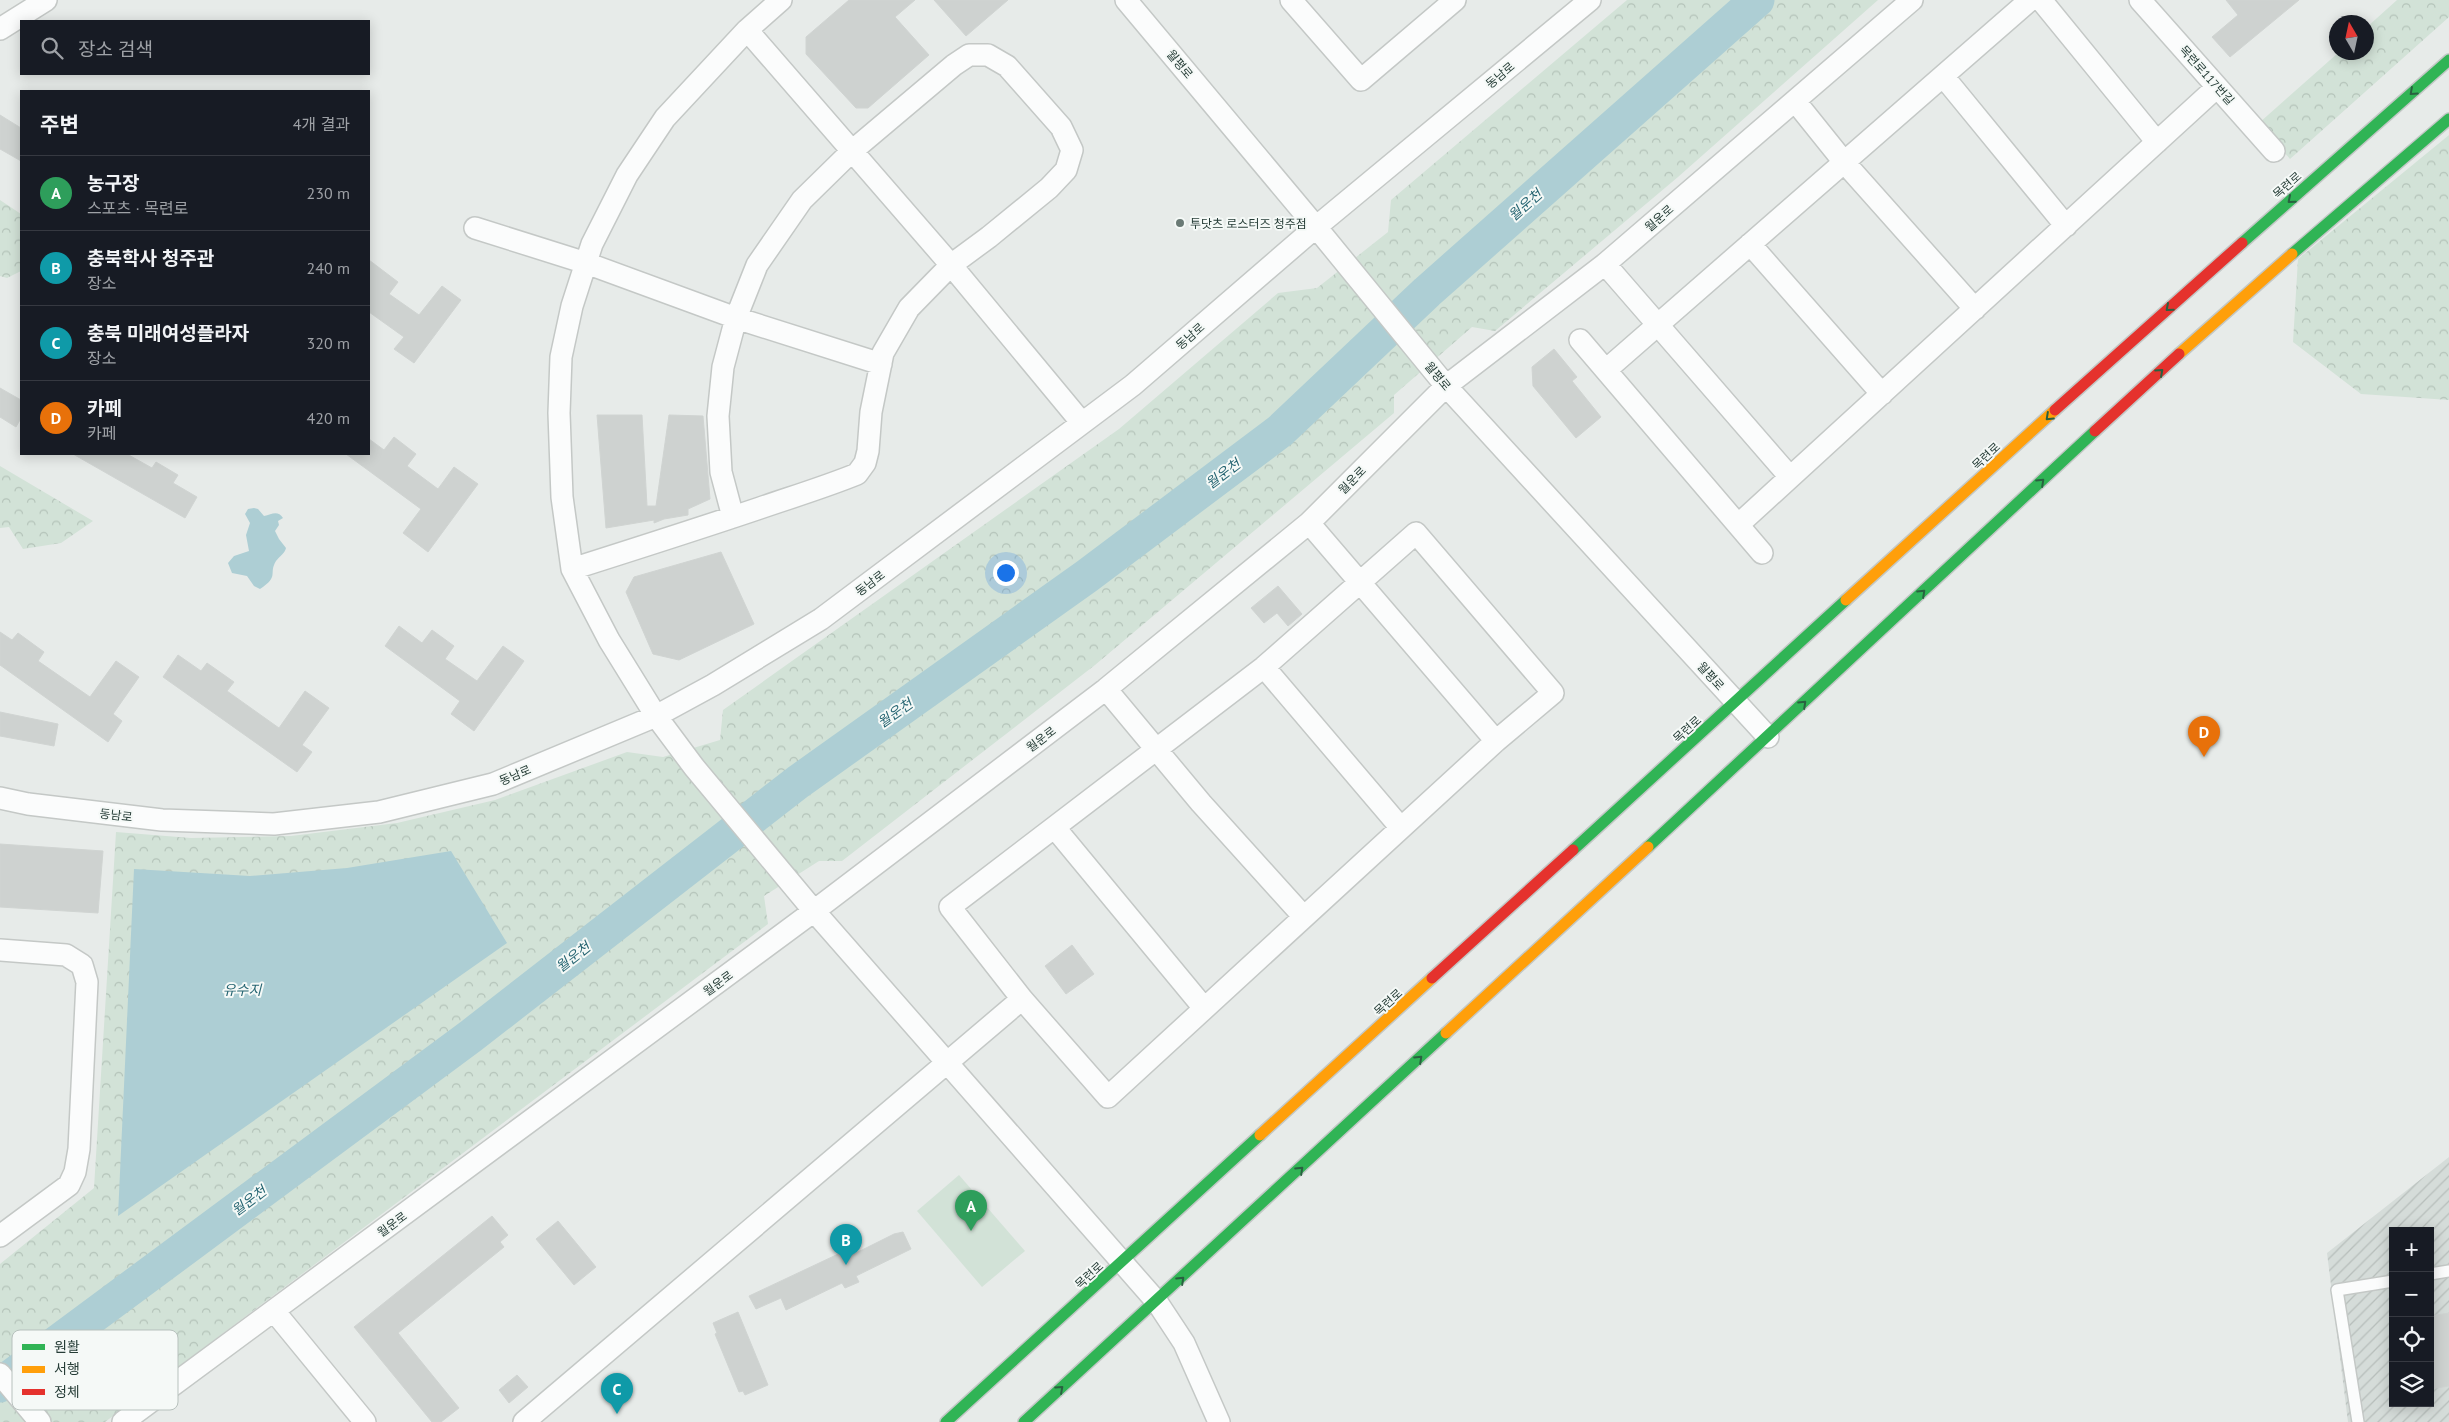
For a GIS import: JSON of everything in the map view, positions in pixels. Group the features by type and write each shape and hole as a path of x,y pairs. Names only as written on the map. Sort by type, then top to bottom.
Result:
{"street":[{"path":"0,29 46,0"},
{"path":"780,0 747,30 665,118 627,175 592,244 572,306 561,357 559,413 562,497 572,569 609,640 656,716 694,767 814,912 1157,1302 1184,1343 1219,1422"},
{"name":"월평로","path":"1126,0 1316,226 1446,386 1768,737"},
{"path":"1291,0 1361,80 1446,3"},
{"name":"동남로","path":"0,798 28,804 162,820 274,824 379,812 493,784 656,716 713,685 821,619 1133,386 1316,226 1590,0"},
{"name":"월운로","path":"178,1382 814,912 1106,689 1310,523 1446,386 1605,264 1912,0"},
{"path":"1606,370 2030,0"},
{"path":"2040,0 2157,142"},
{"name":"목련로117번길","path":"2140,0 2274,151"},
{"path":"747,30 951,266 1082,423"},
{"path":"572,569 733,517 857,474 865,463 868,451 871,412 883,353 909,308 951,266 1041,194 1066,170 1072,150 1061,127 1007,66 988,55 969,55 852,151 802,200 757,265 736,318 723,367 718,416 721,472 733,517"},
{"name":"목련로","path":"946,1422 2120,351 2449,60"},
{"path":"1943,76 2066,226"},
{"path":"1738,525 2217,87"},
{"path":"1795,101 1844,162 1975,309"},
{"path":"1024,1422 1157,1302 2136,394 2268,275 2449,119"},
{"path":"475,228 586,262 736,318 881,364"},
{"path":"1750,244 1882,394"},
{"path":"1605,264 1790,477"},
{"path":"1580,340 1762,553"},
{"path":"1310,523 1496,741"},
{"path":"1416,533 1552,693 1496,741 1108,1097 1022,999 950,907 1158,750 1264,667 1361,584 1416,533"},
{"path":"1264,667 1401,828"},
{"path":"1106,689 1304,917"},
{"path":"1055,828 1204,1008"},
{"path":"0,950 66,956 82,965 87,982 79,1149 75,1172 69,1185 0,1236"},
{"path":"524,1422 1022,999"},
{"path":"274,1311 365,1422"},
{"path":"0,1374 12,1388"},
{"path":"30,1410 40,1422"},
{"name":"월운로","path":"123,1422 139,1410"}],"lane":[{"path":"2434,1273 2449,1271"},
{"path":"2358,1422 2337,1290 2389,1282"}],"shaded area":[{"path":"2449,1157 2449,1422 2348,1422 2327,1253"}],"green space":[{"path":"1627,0 1878,0 1678,177 1495,331 1472,327 1394,395 1394,413 1095,665 842,861 819,861 764,896 768,924 178,1367 178,1330 12,1330 12,1410 121,1410 105,1422 0,1422 0,1264 94,1188 116,832 191,838 291,836 397,823 495,800 627,752 663,757 720,740 723,710 1119,429 1278,293 1317,288 1388,232 1391,200"},
{"path":"2397,0 2449,0 2449,17 2290,159 2259,123 2330,60 2374,60 2374,21"},
{"path":"2449,135 2449,400 2361,394 2293,342 2298,259"},
{"path":"0,200 20,213 20,272 7,278 0,276"},
{"path":"0,466 93,521 61,543 23,549 9,527 0,528"},
{"path":"959,1175 1025,1251 982,1287 917,1211"}],"water":[{"path":"248,509 258,509 264,516 275,513 283,518 278,521 279,525 275,531 286,548 274,565 272,578 260,589 254,586 247,576 232,573 228,563 234,556 249,551 246,535 250,523 245,514"},
{"name":"유수지","path":"451,851 507,943 118,1216 134,869 250,876 347,868"}],"building":[{"path":"849,0 915,0 895,17 929,55 868,108 856,108 806,54 806,37"},
{"path":"934,0 1008,0 966,36"},
{"path":"2226,0 2299,0 2230,57 2212,37 2238,15"},
{"path":"0,115 20,127 20,160 0,149"},
{"path":"370,261 398,282 389,294 419,315 442,286 461,300 414,363 394,349 404,337 370,313"},
{"path":"1554,349 1577,377 1572,381 1601,417 1576,438 1533,386 1532,367"},
{"path":"0,388 20,399 20,420 16,427 0,417"},
{"path":"597,415 642,415 647,506 656,506 669,415 703,416 710,499 688,509 688,515 664,519 654,523 654,520 606,528"},
{"path":"394,437 416,454 407,466 438,489 454,467 478,484 428,552 403,533 421,509 347,455 370,455 370,440 384,450"},
{"path":"75,455 129,455 152,468 156,462 178,475 173,483 197,497 185,518"},
{"path":"721,552 754,624 679,660 653,654 626,592 634,577"},
{"path":"1278,586 1302,614 1288,626 1277,613 1264,623 1251,608"},
{"path":"399,626 422,643 432,630 454,646 445,659 477,681 503,646 524,661 474,731 451,714 460,701 385,646"},
{"path":"0,632 12,640 18,633 44,652 38,661 90,697 116,661 139,677 113,714 122,721 108,742 0,665"},
{"path":"178,655 201,671 207,663 234,682 227,691 279,728 305,691 329,708 302,745 312,752 297,772 163,677"},
{"path":"0,712 58,724 54,746 0,736"},
{"path":"0,844 103,851 98,913 0,907"},
{"path":"1072,945 1094,974 1066,994 1045,966"},
{"path":"492,1216 508,1235 500,1242 504,1247 398,1333 459,1408 441,1422 432,1422 354,1327"},
{"path":"558,1221 596,1267 574,1285 536,1239"},
{"path":"903,1232 911,1249 856,1276 859,1282 845,1288 842,1283 786,1310 781,1298 756,1309 749,1296 851,1248 854,1254 894,1234"},
{"path":"738,1312 768,1385 745,1395 743,1391 739,1392 715,1334 717,1333 713,1323"},
{"path":"2449,1313 2449,1386 2434,1388 2434,1317 2434,1315"},
{"path":"517,1375 528,1387 509,1403 499,1390"}],"waterway":[{"name":"월운천","path":"74,1330 471,1036 798,782 1087,576 1280,431 1427,292 1757,0"},
{"name":"월운천","path":"0,1385 12,1376"}],"traffic: fast":[{"path":"2242,243 2449,60"},
{"path":"2292,254 2449,119"},
{"path":"1648,847 2095,431"},
{"path":"1573,850 1846,600"},
{"path":"1024,1422 1446,1033"},
{"path":"946,1422 1260,1135"}],"traffic: slow":[{"path":"2179,354 2292,254"},
{"path":"1846,600 2055,410"},
{"path":"1446,1033 1648,847"},
{"path":"1260,1135 1432,978"}],"traffic: jam":[{"path":"2055,410 2242,243"},
{"path":"2095,431 2179,354"},
{"path":"1432,978 1573,850"}],"place":[{"name":"투닷츠 로스터즈 청주점","path":"1180,223"},
{"name":"카페","path":"2204,757"},
{"name":"농구장","path":"971,1231"},
{"name":"충북학사 청주관","path":"846,1265"},
{"name":"충북 미래여성플라자","path":"617,1414"}]}
